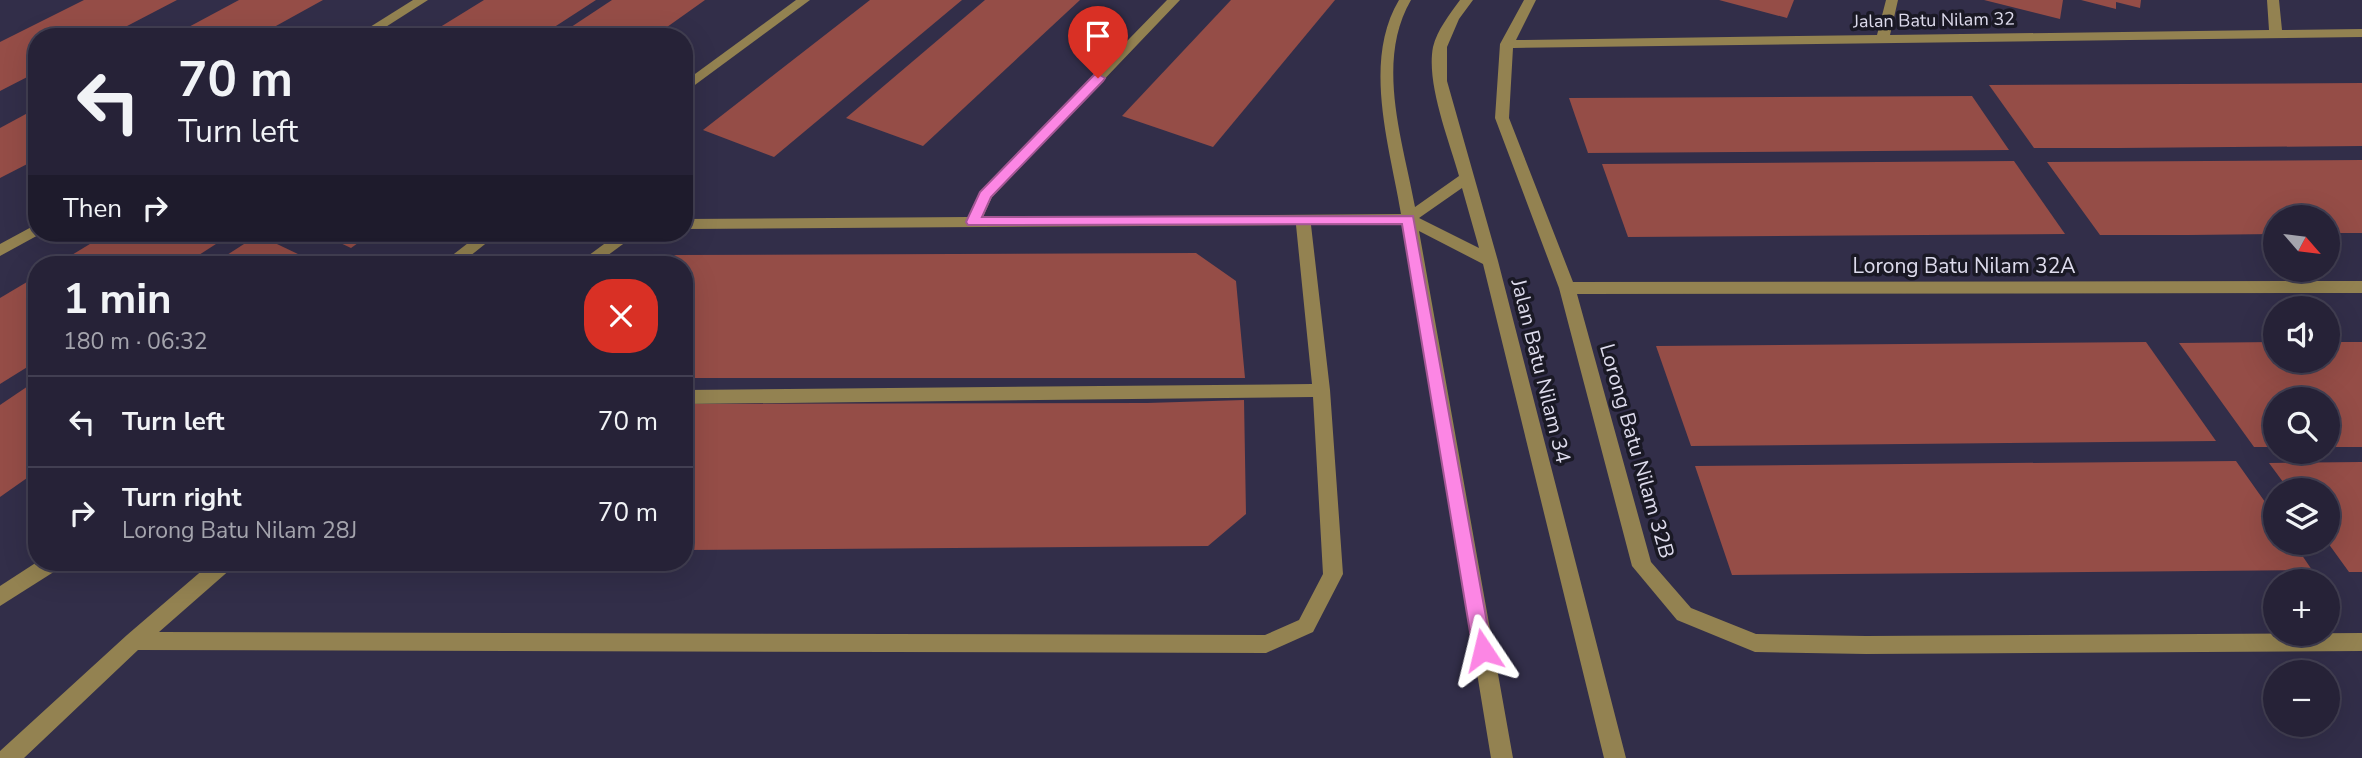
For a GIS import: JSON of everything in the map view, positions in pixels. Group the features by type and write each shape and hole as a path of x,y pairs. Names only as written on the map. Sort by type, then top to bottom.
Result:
{"street":[{"path":"375,28 422,0"},
{"path":"693,82 804,0"},
{"path":"973,222 985,195 1174,0"},
{"path":"1405,0 1391,26 1386,56 1387,88 1502,758"},
{"name":"Jalan Batu Nilam 34","path":"1467,0 1453,19 1440,47 1440,81 1490,261 1615,758"},
{"name":"Lorong Batu Nilam 32B","path":"1530,0 1507,44 1502,118 1567,288 1642,566 1684,614 1755,643 1880,645 2362,642"},
{"path":"1883,38 1892,0"},
{"path":"2273,0 2276,33"},
{"name":"Jalan Batu Nilam 32","path":"1507,44 2362,33"},
{"path":"1408,219 1466,178"},
{"path":"134,640 1266,644 1306,626 1333,574 1321,390 1303,219"},
{"path":"693,224 1408,219 1490,261"},
{"path":"0,251 28,234"},
{"path":"460,256 479,242"},
{"path":"597,256 617,242"},
{"name":"Lorong Batu Nilam 32A","path":"1567,288 2362,286"},
{"path":"693,397 1321,390"},
{"path":"0,597 39,571"},
{"path":"8,758 134,640 214,571"}],"building":[{"path":"84,0 177,0 123,28 28,28"},
{"path":"239,0 323,0 272,28 187,28"},
{"path":"484,0 596,0 553,28 439,28"},
{"path":"612,0 705,0 666,28 570,28"},
{"path":"870,0 962,0 774,157 703,130"},
{"path":"985,0 1080,0 923,146 846,118"},
{"path":"1231,0 1335,0 1213,147 1122,116"},
{"path":"1719,0 1794,0 1787,18"},
{"path":"1984,0 2063,0 2060,19"},
{"path":"2081,0 2141,0 2140,8 2116,2 2116,9"},
{"path":"28,28 28,77 0,91 0,42"},
{"path":"2362,83 2362,146 2119,148 2034,148 1989,85"},
{"path":"1972,96 2009,150 1588,153 1569,98"},
{"path":"28,113 28,164 0,178 0,128"},
{"path":"2362,160 2362,233 2340,233 2340,205 2263,205 2263,234 2100,235 2047,162"},
{"path":"2014,161 2065,234 1628,237 1602,164"},
{"path":"93,242 219,242 197,256 70,256"},
{"path":"247,242 273,242 302,256 225,256"},
{"path":"338,242 359,242 351,248"},
{"path":"1196,253 1236,281 1245,378 693,378 693,256 673,256"},
{"path":"28,281 28,367 0,384 0,298"},
{"path":"2146,342 2216,441 1691,446 1656,346"},
{"path":"2263,342 2263,373 2340,373 2340,342 2362,342 2362,447 2340,447 2340,387 2263,387 2263,447 2254,447 2179,343"},
{"path":"28,386 28,477 0,497 0,405"},
{"path":"1244,400 1246,514 1208,546 693,550 693,404 1147,403"},
{"path":"2236,461 2263,499 2263,555 2302,555 2311,569 1732,575 1695,466"},
{"path":"2362,462 2362,572 2349,572 2337,555 2340,555 2340,478 2280,478 2270,464"}],"route":[{"path":"1098,78 985,195 973,222 1408,219 1483,650"}]}
